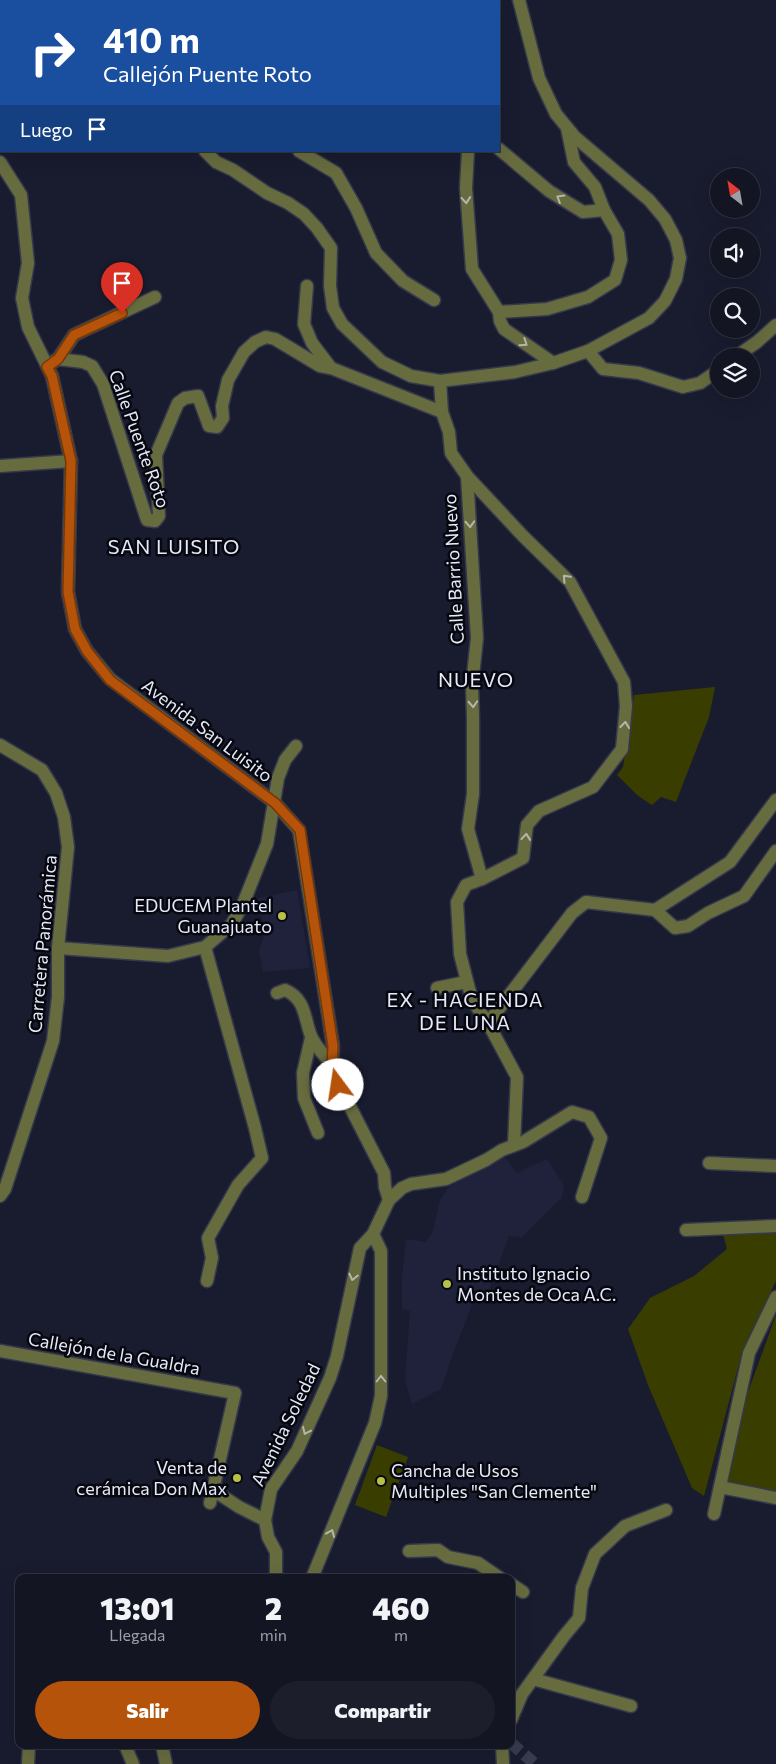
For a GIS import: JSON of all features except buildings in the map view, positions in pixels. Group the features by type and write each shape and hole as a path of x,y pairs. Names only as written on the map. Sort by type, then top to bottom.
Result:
{"street":[{"path":"207,152 216,162 233,170 267,193 288,203 304,214 317,228 331,248 330,286 334,308 342,324 382,362 411,376 440,381 515,372 553,363 588,351 648,318 665,301 676,279 680,258 676,240 665,219 649,200 575,137 556,114 540,78 519,0"},
{"path":"499,312 547,309 588,297 615,280 621,260 618,234 604,210 595,187 574,162 566,127"},
{"path":"500,150 549,191 584,212 604,210"},
{"path":"301,152 336,173 356,208 376,254 403,281 434,300"},
{"path":"468,152 466,188 472,269 499,312 500,321 504,329 553,363"},
{"name":"Avenida San Luisito","path":"0,162 21,194 28,262 22,298 28,327 52,376 71,461 68,592 75,629 87,651 110,680 275,803 300,830 333,1046 332,1065 338,1085 384,1173 385,1187 389,1200"},
{"path":"307,286 304,324 312,343 331,368 442,412"},
{"path":"47,367 58,359 74,335 155,298"},
{"path":"748,348 776,325"},
{"name":"Calle Puente Roto","path":"58,359 83,362 92,366 103,384 147,520 155,522 159,516 156,455 178,403 185,398 198,396 210,426 217,427 223,418 222,406 228,380 244,352 255,342 266,337 275,338 320,366 331,368"},
{"path":"588,351 603,369 639,373 684,387 700,384 710,377"},
{"name":"Calle Barrio Nuevo","path":"440,381 442,412 452,453 467,476 476,638 472,685 473,794 468,829 482,879"},
{"path":"0,466 71,461"},
{"path":"467,476 522,536 570,582 624,682 626,706 622,749 593,788 539,811 527,825 523,858 466,885 457,902 460,954 472,1000 488,1023 517,1077 514,1145"},
{"name":"Carretera Panorámica","path":"0,745 42,770 56,793 64,817 68,847 58,948 58,997 53,1042 5,1189 0,1196"},
{"path":"58,948 168,956 205,947 232,924 243,904 267,844 278,778 284,760 296,746"},
{"path":"655,910 730,862 776,800"},
{"path":"488,1023 572,913 586,902 655,910 674,928 688,926 708,913 744,896 776,852"},
{"path":"205,947 262,1158 238,1185 208,1238 212,1258 207,1282"},
{"path":"437,988 466,982"},
{"path":"278,993 285,990 295,994 306,1015 311,1038 303,1073 304,1098 318,1132"},
{"path":"311,1038 332,1065"},
{"path":"314,1574 378,1411 381,1396 381,1251 373,1234 389,1200 406,1186 446,1179 523,1142 572,1112 589,1117 601,1138 582,1197"},
{"path":"709,1163 776,1166"},
{"path":"686,1230 776,1226"},
{"name":"Avenida Soledad","path":"276,1574 276,1552 268,1537 265,1520 271,1489 296,1451 330,1378 338,1356 360,1248 373,1234"},
{"path":"714,1514 749,1354 776,1297"},
{"name":"Callejón de la Gualdra","path":"0,1351 235,1393 211,1496 265,1520"},
{"path":"720,1487 776,1498"},
{"path":"515,1711 522,1694 564,1636 580,1618 582,1588 596,1554 625,1526 666,1510"},
{"path":"409,1551 438,1550 448,1557 478,1563 494,1574"},
{"path":"515,1587 523,1592"},
{"path":"533,1680 631,1706"},
{"path":"28,1764 29,1749"},
{"path":"127,1749 133,1764"},
{"path":"163,1749 166,1764"},
{"path":"502,1749 503,1764"}],"shaded area":[{"path":"715,687 709,717 676,802 661,797 652,805 637,795 617,775 623,767 634,695"},
{"name":"EDUCEM Plantel Guanajuato","path":"297,890 310,968 263,972 259,951 265,933 258,898"},
{"name":"Instituto Ignacio Montes de Oca A.C.","path":"503,1155 517,1173 547,1159 564,1185 562,1197 522,1237 509,1236 489,1290 473,1302 441,1389 412,1404 405,1380 410,1311 402,1309 402,1278 406,1239 425,1242 432,1234 440,1200 449,1187"},
{"path":"776,1232 776,1281 743,1349 704,1496 692,1488 648,1385 628,1329 650,1298 694,1276 727,1249 723,1234"},
{"path":"776,1315 776,1492 725,1485 744,1403"},
{"name":"Cancha de Usos Multiples \"San Clemente\"","path":"377,1445 408,1457 386,1517 355,1505"}],"tunnel":[{"path":"515,1746 535,1764"}],"place":[{"name":"EDUCEM Plantel Guanajuato","path":"282,916"},
{"name":"Instituto Ignacio Montes de Oca A.C.","path":"447,1284"},
{"name":"Venta de cerámica Don Max","path":"237,1478"},
{"name":"Cancha de Usos Multiples \"San Clemente\"","path":"381,1481"}],"district":[{"name":"SAN LUISITO","path":"174,547"},
{"name":"NUEVO","path":"476,680"},
{"name":"EX - HACIENDA DE LUNA","path":"465,1012"}],"route":[{"path":"122,313 74,335 58,359 47,367 52,376 71,461 68,592 75,629 87,651 110,680 275,803 300,830 333,1046 332,1065 338,1085"}]}
